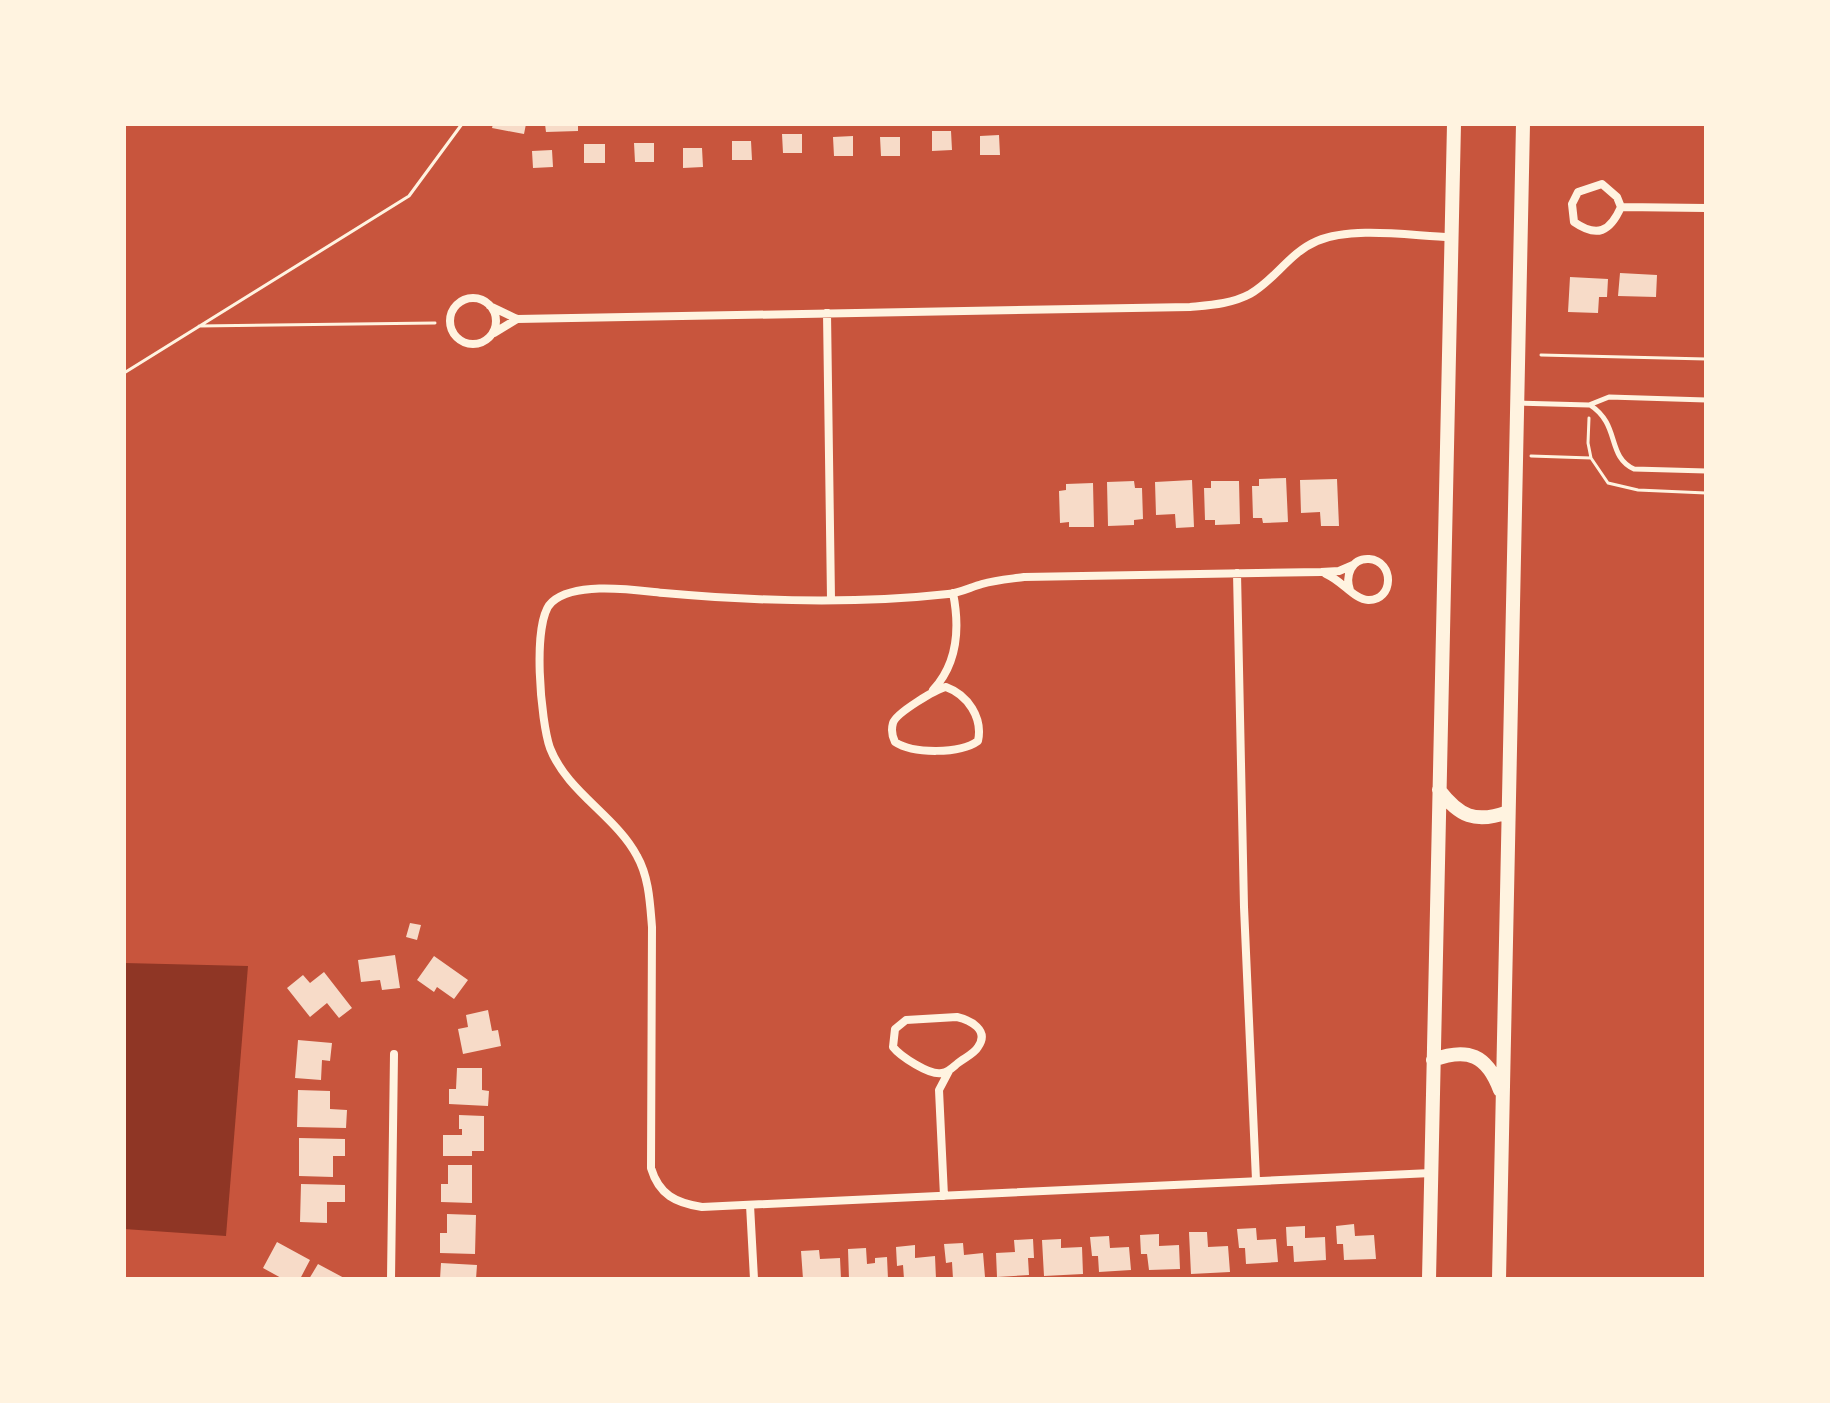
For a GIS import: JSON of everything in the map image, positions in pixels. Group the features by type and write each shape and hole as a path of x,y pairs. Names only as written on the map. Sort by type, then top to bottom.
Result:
{"main road":[{"path":"1429,1279 1454,124"},
{"path":"1499,1279 1523,124"},
{"path":"1439,790 1451,806 1474,818 1508,812"},
{"path":"1433,1060 1457,1053 1477,1058 1495,1077 1503,1098"}],"street":[{"path":"1602,184 1617,197 1621,207 1614,222 1602,231 1587,231 1574,222 1572,204 1578,192 1589,187 1602,184"},
{"path":"1621,207 1706,208"},
{"path":"517,319 481,343 467,343 455,335 450,323 451,314 461,302 476,299 517,319 1226,304 1251,294 1299,250 1319,240 1362,234 1451,237"},
{"path":"490,306 496,320 492,334"},
{"path":"827,313 831,599"},
{"path":"1321,572 1337,579 1360,599 1367,601 1380,597 1388,586 1387,573 1379,562 1366,559 1339,571 1024,577 993,581 953,593 831,599 734,599 651,591 575,590 550,603 540,624 544,729 561,768 637,856 649,892 652,927 651,1155 654,1179 671,1199 702,1207 1431,1173"},
{"path":"1350,590 1347,577 1353,565"},
{"path":"1237,573 1244,907 1256,1180"},
{"path":"948,670 978,718 978,741 970,747 927,751 905,749 895,742 892,735 893,721 930,693 948,670 957,630 953,593"},
{"path":"930,693 946,687 962,696"},
{"path":"943,1017 971,1020 981,1040 978,1049 950,1070 938,1074 923,1068 898,1054 893,1047 893,1034 899,1024 906,1020 943,1017"},
{"path":"391,1279 394,1054"},
{"path":"923,1068 939,1090"},
{"path":"944,1196 939,1090 950,1070"},
{"path":"750,1205 754,1279"}],"lane":[{"path":"1517,403 1589,405 1609,397 1706,400"},
{"path":"1589,405 1604,414 1614,436 1617,456 1625,465 1634,469 1706,471"}],"path":[{"path":"124,373 409,196 462,124"},
{"path":"197,326 435,323"},
{"path":"1541,355 1706,359"},
{"path":"1589,405 1588,443 1591,458 1608,483 1638,490 1706,493"},
{"path":"1528,456 1591,458"}],"shaded area":[{"path":"124,963 248,966 226,1236 124,1229"}],"building":[{"path":"493,124 526,124 524,134 492,128"},
{"path":"545,124 578,124 578,131 546,132"},
{"path":"932,131 951,131 952,150 932,151"},
{"path":"782,134 802,134 802,153 783,153"},
{"path":"999,135 1000,155 980,155 980,136"},
{"path":"853,136 853,156 834,156 833,137"},
{"path":"880,137 900,137 900,156 881,156"},
{"path":"732,141 751,141 752,160 732,160"},
{"path":"634,143 654,143 654,162 635,162"},
{"path":"584,144 605,144 605,163 584,163"},
{"path":"683,148 702,148 703,167 683,168"},
{"path":"552,150 553,167 533,168 532,151"},
{"path":"1620,273 1657,275 1656,297 1618,296"},
{"path":"1570,277 1608,279 1607,297 1599,297 1598,313 1568,312"},
{"path":"1286,478 1288,522 1263,523 1262,518 1253,518 1252,486 1259,486 1259,479"},
{"path":"1337,479 1339,526 1321,526 1320,512 1301,513 1300,480"},
{"path":"1192,480 1194,527 1176,528 1175,514 1156,515 1155,482"},
{"path":"1134,481 1135,488 1142,488 1143,519 1134,520 1134,525 1108,526 1107,482"},
{"path":"1211,481 1239,481 1240,524 1215,525 1215,520 1205,520 1204,488 1211,488"},
{"path":"1093,483 1094,527 1069,527 1069,522 1060,523 1059,491 1066,490 1066,484"},
{"path":"410,923 421,925 417,940 406,937"},
{"path":"395,955 400,988 382,990 380,980 361,982 358,960"},
{"path":"434,956 468,980 454,999 437,987 434,992 417,980"},
{"path":"324,972 352,1008 339,1018 327,1003 310,1017 287,988 303,975 310,983"},
{"path":"488,1010 492,1031 498,1030 501,1046 463,1054 458,1029 468,1027 466,1015"},
{"path":"298,1040 332,1043 330,1061 322,1060 321,1080 295,1078"},
{"path":"457,1068 482,1068 482,1090 489,1091 488,1106 449,1104 449,1089 456,1089"},
{"path":"298,1090 330,1091 330,1109 347,1110 346,1128 297,1127"},
{"path":"459,1115 484,1116 484,1151 472,1151 472,1156 443,1156 443,1135 462,1135"},
{"path":"299,1138 345,1139 345,1156 333,1156 333,1177 299,1176"},
{"path":"448,1165 472,1165 472,1203 441,1202 441,1184 448,1184"},
{"path":"301,1184 345,1185 345,1202 327,1202 327,1223 300,1222"},
{"path":"447,1214 476,1215 475,1254 440,1253 440,1233 447,1233"},
{"path":"1354,1224 1355,1236 1374,1235 1376,1259 1344,1260 1343,1244 1337,1244 1336,1226"},
{"path":"1305,1226 1305,1238 1325,1237 1326,1260 1294,1262 1293,1246 1287,1246 1286,1227"},
{"path":"1256,1228 1257,1240 1276,1239 1278,1262 1246,1264 1245,1248 1239,1248 1237,1229"},
{"path":"1189,1232 1207,1232 1208,1247 1228,1246 1230,1272 1191,1274"},
{"path":"1159,1234 1159,1246 1179,1245 1180,1269 1149,1270 1147,1254 1141,1254 1140,1235"},
{"path":"1109,1236 1110,1248 1129,1247 1131,1270 1099,1272 1098,1256 1092,1256 1090,1237"},
{"path":"1033,1239 1034,1258 1028,1258 1029,1275 997,1277 996,1253 1015,1252 1014,1240"},
{"path":"1061,1239 1061,1248 1082,1247 1083,1274 1044,1276 1042,1240"},
{"path":"277,1242 310,1260 300,1279 283,1279 263,1268"},
{"path":"963,1243 964,1255 983,1253 985,1277 953,1279 952,1262 946,1263 944,1244"},
{"path":"915,1245 915,1258 935,1256 936,1279 904,1279 903,1265 897,1266 896,1247"},
{"path":"866,1248 867,1264 875,1263 875,1258 887,1257 888,1279 849,1279 848,1249"},
{"path":"819,1250 820,1259 840,1258 841,1279 803,1279 801,1251"},
{"path":"441,1263 477,1265 476,1279 440,1279"},
{"path":"318,1264 346,1279 309,1279"}]}
